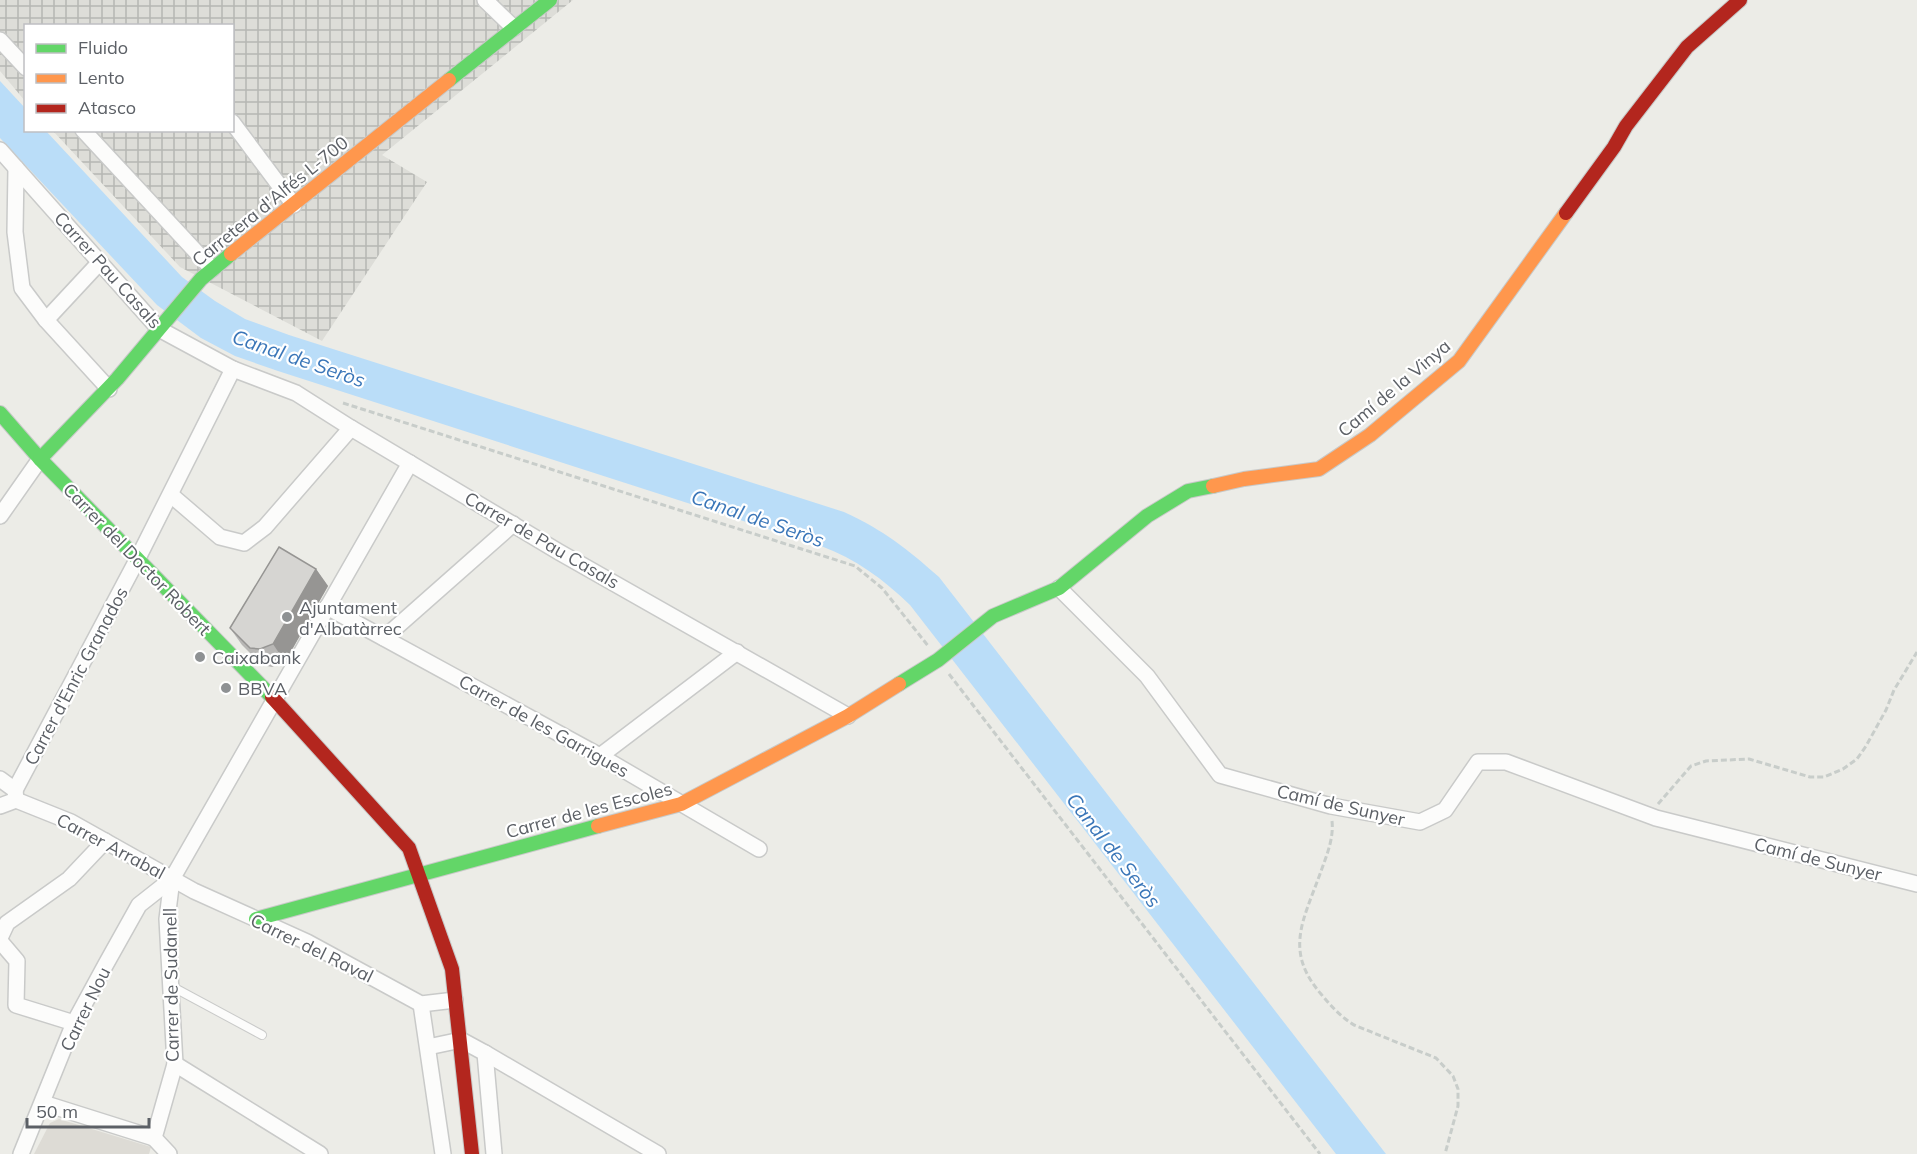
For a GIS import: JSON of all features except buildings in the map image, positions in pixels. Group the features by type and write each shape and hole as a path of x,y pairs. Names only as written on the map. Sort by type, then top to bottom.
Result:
{"street":[{"path":"485,0 514,28"},
{"name":"Carretera d'Alfés L-700","path":"40,459 108,389 206,274 550,0"},
{"name":"Camí de la Vinya","path":"938,660 993,616 1059,588 1147,516 1188,490 1244,479 1319,469 1370,435 1459,361 1614,147 1626,126 1687,47 1740,0"},
{"path":"0,40 24,66"},
{"path":"234,125 294,205"},
{"path":"85,132 206,274"},
{"name":"Carrer Pau Casals","path":"0,150 159,329 233,369"},
{"path":"16,168 15,232 22,288 46,320 108,389"},
{"path":"46,320 100,262"},
{"name":"Carrer de Pau Casals","path":"233,369 296,393 513,524 849,716"},
{"name":"Carrer d'Enric Granados","path":"16,795 171,495 233,369"},
{"name":"Carrer del Doctor Robert","path":"0,413 40,459 274,699 409,848 452,969 472,1154"},
{"path":"171,495 220,537 244,543 265,527 351,428"},
{"path":"0,516 40,459"},
{"path":"172,879 410,463"},
{"path":"384,638 513,524"},
{"name":"Camí de Sunyer","path":"1059,588 1147,676 1221,775 1331,806 1420,822 1445,810 1478,762 1506,762 1649,815 1917,884"},
{"name":"Carrer de les Garrigues","path":"327,607 600,756 759,849"},
{"path":"600,756 737,652"},
{"name":"Carrer de les Escoles","path":"256,919 681,804 849,716 938,660"},
{"name":"Carrer Arrabal","path":"0,780 16,795 71,822 172,879"},
{"path":"0,806 16,795"},
{"path":"74,1023 16,1005 17,961 0,940 8,923 69,879 105,841"},
{"name":"Carrer del Raval","path":"172,879 307,942 421,1004"},
{"name":"Carrer de Sudanell","path":"154,1138 175,1064 167,919 172,879"},
{"name":"Carrer Nou","path":"21,1154 74,1023 139,905 172,879"},
{"path":"443,1154 421,1004 455,1000"},
{"path":"428,1047 461,1040 635,1147 658,1154"},
{"path":"485,1053 494,1154"},
{"path":"175,1064 320,1154"},
{"path":"43,1103 154,1138 169,1154"}],"lane":[{"path":"171,986 262,1035"}],"path":[{"path":"1649,815 1690,766 1706,761 1749,759 1810,777 1824,777 1843,769 1857,759 1866,746 1894,690 1917,652"},
{"path":"1331,806 1333,830 1328,853 1305,914 1300,935 1300,961 1311,983 1344,1019 1436,1058 1453,1076 1458,1089 1458,1106 1445,1154"}],"shaded area":[{"path":"0,0 573,0 382,155 427,182 322,341 180,267 54,132 234,132 234,24 24,24 24,100 0,71"},
{"path":"59,1119 151,1147 149,1154 34,1154 50,1123"}],"water":[{"name":"Canal de Seròs","path":"0,81 24,107 24,132 47,132 182,277 245,319 844,512 872,526 905,549 939,577 1386,1154 1336,1154 910,605 879,578 846,557 821,546 235,356 201,338 157,305 0,138"}],"traffic: fast":[{"path":"449,80 550,0"},
{"path":"40,459 117,379 201,279 231,254"},
{"path":"0,413 40,459 272,697"},
{"path":"899,684 938,660 993,616 1059,588 1147,516 1188,491 1213,486"},
{"path":"256,919 598,826"}],"traffic: slow":[{"path":"231,254 449,80"},
{"path":"1213,486 1244,479 1319,469 1370,435 1459,361 1566,213"},
{"path":"598,826 681,804 848,716 899,684"}],"traffic: jam":[{"path":"1566,213 1614,147 1626,126 1687,47 1740,0"},
{"path":"272,697 409,848 452,969 472,1154"}],"place":[{"name":"Ajuntament d'Albatàrrec","path":"287,617"},
{"name":"Caixabank","path":"200,657"},
{"name":"BBVA","path":"226,688"}]}
